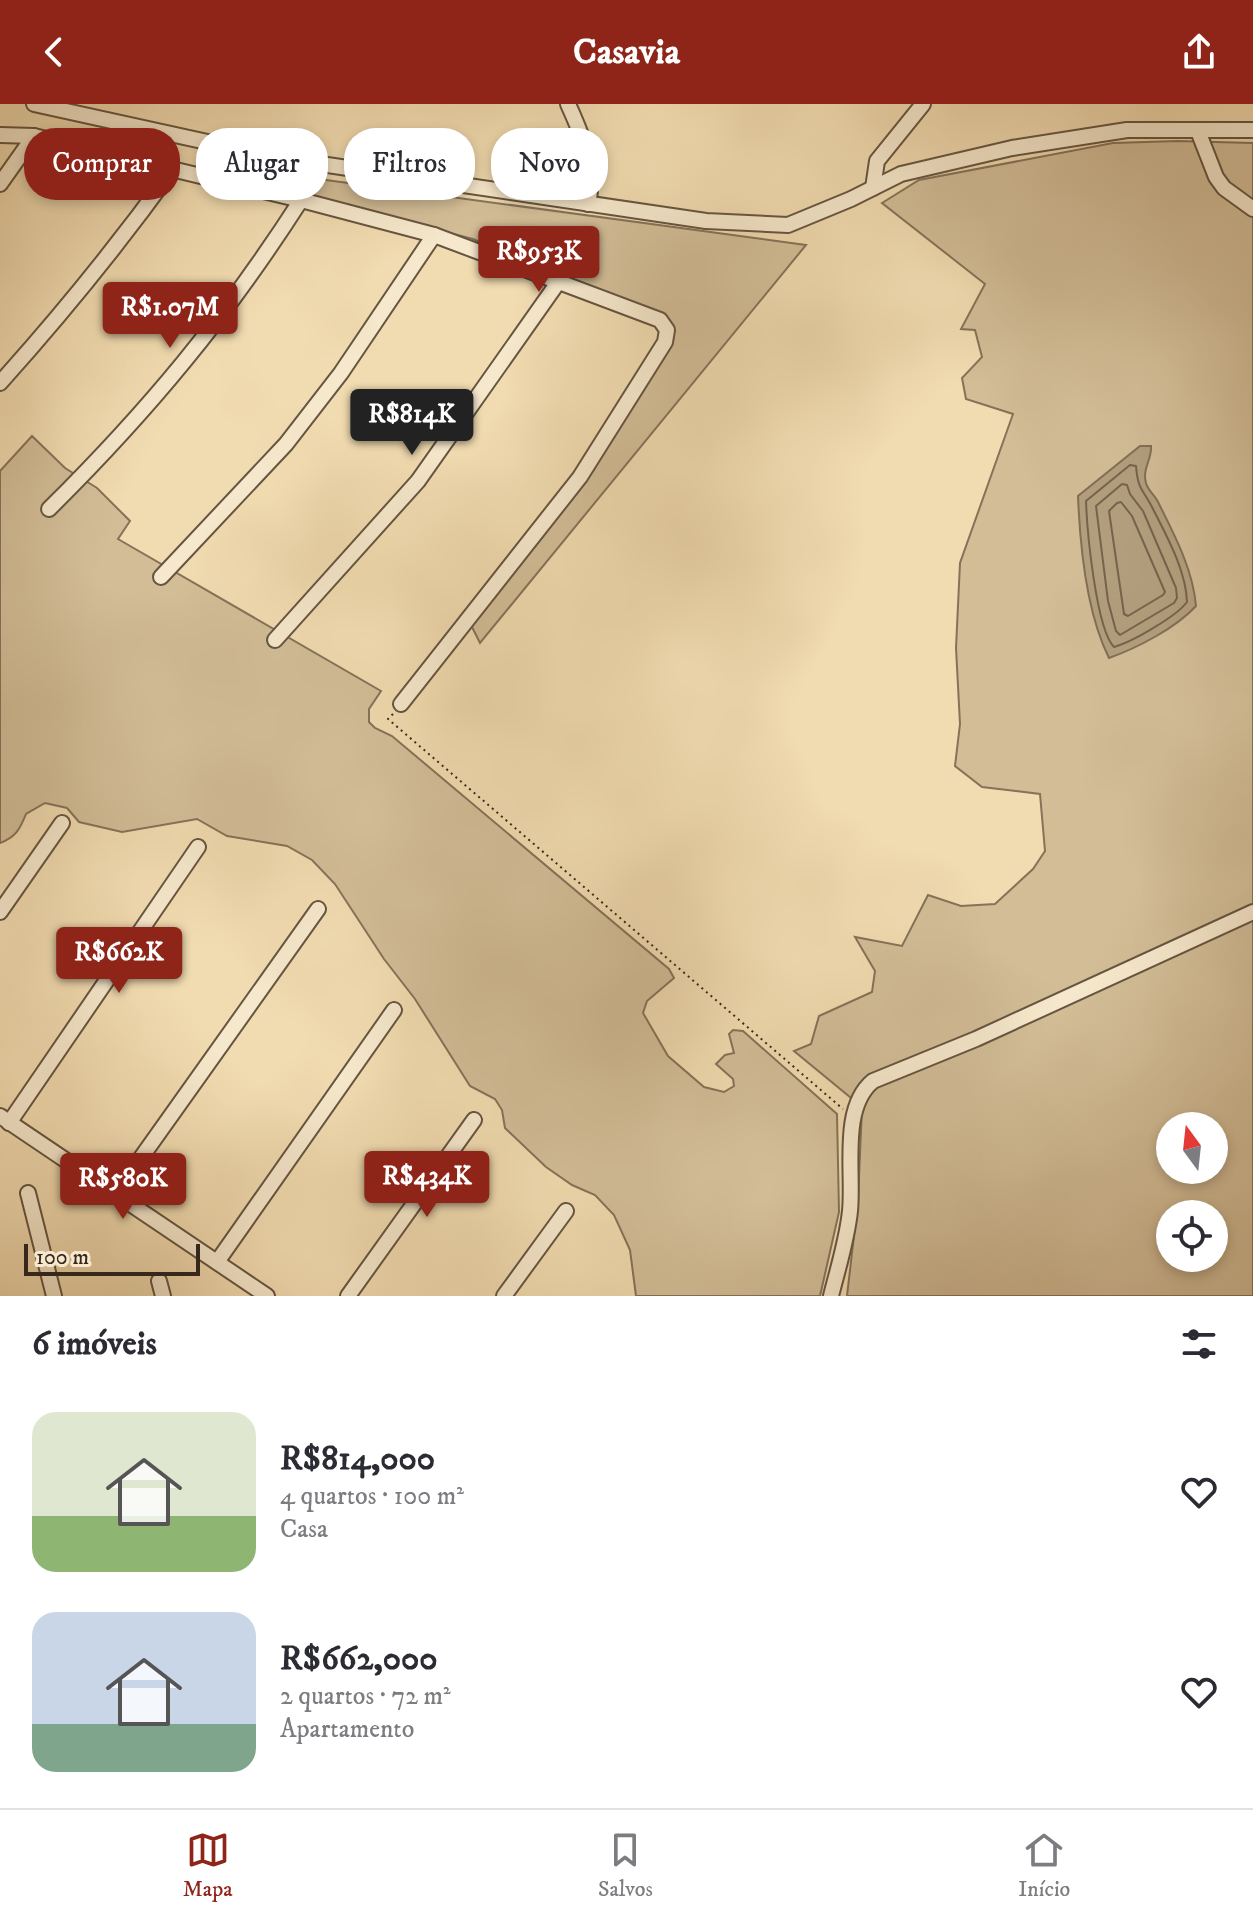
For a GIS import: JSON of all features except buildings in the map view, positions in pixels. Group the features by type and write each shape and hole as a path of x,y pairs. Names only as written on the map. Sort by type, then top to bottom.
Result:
{"street":[{"path":"34,104 103,112 280,158 706,221 788,225 901,174 1012,148 1127,130 1253,130"},
{"path":"568,104 590,157 592,188 588,204"},
{"path":"873,188 877,161 923,104"},
{"path":"1198,131 1216,177 1224,188 1253,209"},
{"path":"0,135 24,136"},
{"path":"0,184 24,150"},
{"path":"0,383 118,246 151,200"},
{"path":"49,509 114,445 174,376 255,272 301,200 434,235 660,320 667,330 665,342 580,477 401,704"},
{"path":"161,577 286,444 341,373 434,235"},
{"path":"275,640 418,481 559,281"},
{"path":"0,912 62,823"},
{"path":"198,847 5,1120 267,1296"},
{"path":"116,1193 318,909"},
{"path":"831,1296 850,1213 853,1111 865,1087 1253,912"},
{"path":"217,1262 394,1010"},
{"path":"348,1296 474,1120"},
{"path":"28,1193 54,1296"},
{"path":"504,1296 566,1211"},
{"path":"159,1281 163,1296"}],"path":[{"path":"401,704 388,719 844,1110"}],"shaded area":[{"path":"1113,143 1253,143 1253,1296 847,1296 858,1201 862,1107 794,1051 811,1044 819,1016 872,992 875,971 855,937 902,946 928,895 961,906 995,904 1033,869 1045,851 1040,794 982,787 955,766 960,724 956,648 960,563 1013,414 966,399 962,378 982,357 975,330 961,329 985,284 882,203 919,180"},
{"path":"328,180 344,182 344,200 474,200 806,245 480,643 468,619 614,423 665,342 660,320 473,239 322,200 328,200"},
{"path":"32,436 65,468 97,488 130,521 118,539 381,691 369,709 369,722 375,728 392,736 669,969 674,978 647,1001 643,1013 668,1056 704,1087 724,1092 734,1086 733,1079 716,1064 725,1055 734,1053 729,1034 733,1030 743,1031 837,1114 839,1212 820,1296 636,1296 630,1250 614,1215 595,1195 572,1185 546,1167 505,1128 502,1110 495,1099 470,1086 415,999 384,959 335,884 312,860 287,846 227,836 197,819 122,832 79,822 67,808 45,803 26,814 17,832 0,843 0,471"}],"water":[{"path":"1140,446 1151,446 1146,483 1158,501 1182,554 1196,606 1156,636 1109,658 1090,600 1078,496"}]}
